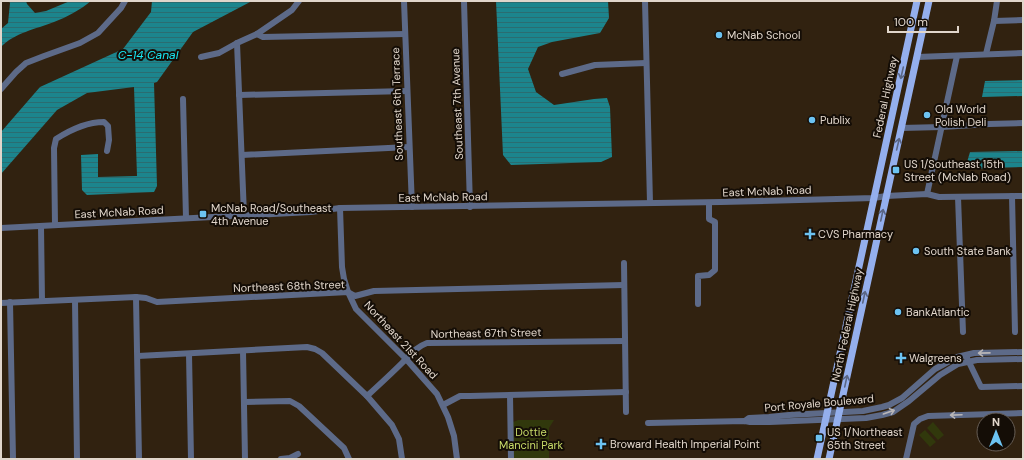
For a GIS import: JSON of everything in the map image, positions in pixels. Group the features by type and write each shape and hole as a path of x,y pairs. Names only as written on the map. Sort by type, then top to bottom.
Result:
{"main road":[{"name":"Federal Highway","path":"874,198 917,1"},
{"name":"Federal Highway","path":"886,196 929,1"},
{"path":"910,35 912,46 917,57"},
{"path":"906,52 911,61 913,74"},
{"name":"North Federal Highway","path":"829,459 886,196"},
{"name":"North Federal Highway","path":"817,459 874,198"},
{"path":"852,302 854,314 859,320"},
{"path":"847,321 853,329 855,340"}],"street":[{"path":"1,89 26,63 80,43 98,32 121,8 125,1"},
{"path":"201,57 219,53 257,34 292,10 299,1"},
{"name":"Southeast 6th Terrace","path":"404,1 412,207"},
{"name":"Southeast 7th Avenue","path":"464,1 470,207"},
{"path":"645,1 650,203"},
{"path":"986,54 997,1"},
{"path":"994,21 1023,20"},
{"path":"257,34 263,37 405,34"},
{"path":"237,43 244,216"},
{"path":"917,57 1023,53"},
{"path":"927,194 957,56"},
{"path":"562,74 595,65 646,63"},
{"path":"239,95 407,91"},
{"path":"183,99 186,218"},
{"path":"55,225 54,148 56,139 68,131 85,125 104,122 108,126 109,140 107,151"},
{"path":"902,128 1023,123"},
{"path":"242,155 409,147"},
{"name":"East McNab Road","path":"1,228 244,216 311,212 340,208 709,202 874,198 927,194 939,197 1023,196"},
{"path":"1012,196 1015,332"},
{"path":"958,197 963,332"},
{"path":"698,304 698,276 708,275 715,270 715,222 709,219 709,202"},
{"name":"Northeast 21st Road","path":"340,208 342,266 348,292 356,309 406,359 437,394 448,417 454,436 457,459"},
{"path":"41,226 42,301"},
{"path":"624,263 626,412"},
{"name":"Northeast 68th Street","path":"1,303 136,297 146,298 157,302 348,292 355,296 374,291 624,286"},
{"path":"136,297 140,459"},
{"path":"75,300 77,459"},
{"path":"10,302 13,459"},
{"name":"Northeast 67th Street","path":"368,396 413,351 421,345 427,343 625,341"},
{"path":"138,356 307,347 322,352 368,396 392,425 398,439 402,459"},
{"path":"243,351 245,459"},
{"name":"Port Royale Boulevard","path":"838,416 889,405 902,398 935,369 965,354 1023,352"},
{"path":"189,354 191,459"},
{"path":"965,354 981,387 1023,386"},
{"name":"Port Royale Boulevard","path":"648,423 746,421 749,418 789,415 866,418 893,412 909,401 940,375 958,364 977,360 1021,360"},
{"path":"443,405 460,396 626,392"},
{"path":"510,395 511,459"},
{"path":"244,402 290,401 299,406 344,448 349,459"},
{"path":"906,459 912,429 914,424 920,419 928,416 1023,414"},
{"path":"281,459 290,458 298,454"}],"green space":[{"name":"Dottie Mancini Park","path":"518,420 554,420 549,428 549,459 514,459 513,422"},
{"path":"933,422 944,435 938,440 927,428"},
{"path":"925,430 936,442 930,447 919,435"}],"water":[{"path":"9,1 26,1 35,13 46,11 70,1 91,1 64,18 12,38 1,47 1,29 8,23"},
{"name":"C-14 Canal","path":"152,1 252,1 193,32 157,82 154,83 157,186 154,192 87,195 82,190 81,155 98,154 98,177 137,176 134,87 87,93 57,110 1,174 1,132 40,87 123,49 151,12"},
{"path":"496,1 608,1 609,18 600,33 552,42 538,47 528,69 536,92 554,105 607,98 610,107 612,157 601,162 511,165 503,155"},
{"path":"1023,80 1023,96 982,97 985,81"},
{"path":"1023,151 1023,167 965,169 970,152"}],"place":[{"name":"McNab School","path":"719,35"},
{"name":"Old World Polish Deli","path":"927,115"},
{"name":"Publix","path":"812,120"},
{"name":"US 1/Southeast 15th Street (McNab Road)","path":"896,170"},
{"name":"McNab Road/Southeast 4th Avenue","path":"203,214"},
{"name":"CVS Pharmacy","path":"810,234"},
{"name":"South State Bank","path":"916,251"},
{"name":"BankAtlantic","path":"898,312"},
{"name":"Walgreens","path":"901,358"},
{"name":"US 1/Northeast 65th Street","path":"819,438"},
{"name":"Broward Health Imperial Point","path":"601,444"}]}
